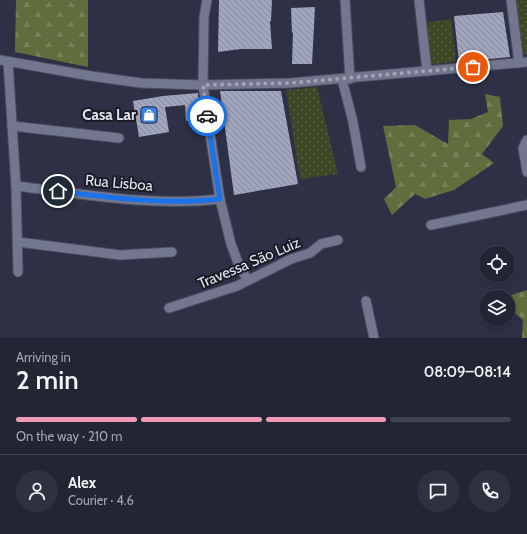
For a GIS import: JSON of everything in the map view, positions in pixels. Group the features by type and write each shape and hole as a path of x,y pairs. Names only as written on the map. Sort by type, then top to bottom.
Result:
{"street":[{"path":"207,0 204,17 203,85 213,154 220,199 236,257 240,268 248,280"},
{"path":"345,0 346,79 360,167"},
{"path":"419,0 426,71"},
{"path":"18,272 16,186 12,126 4,61 141,83 203,85 290,83 346,79 523,62 511,0"},
{"path":"12,126 119,138"},
{"path":"526,141 523,148 527,172"},
{"name":"Rua Lisboa","path":"16,186 113,198 199,201 220,199"},
{"path":"431,225 527,205"},
{"name":"Travessa São Luiz","path":"169,308 215,294 291,259 310,253 321,244 338,240"},
{"path":"18,242 120,255 148,255 172,252"},
{"path":"366,302 374,338"}],"green space":[{"path":"16,0 88,0 88,67 15,52"},
{"path":"513,0 527,0 527,54 519,54"},
{"path":"451,19 456,61 428,65 422,23"},
{"path":"317,87 338,174 300,179 286,90"},
{"path":"485,94 500,97 503,126 482,154 494,163 454,190 425,199 415,194 392,215 384,199 396,187 383,126 415,125 448,144 449,120 471,119 488,112"},
{"path":"527,290 527,338 522,338 523,320 515,313 515,294"}],"building":[{"path":"219,0 272,0 270,21 272,49 241,49 218,52"},
{"path":"315,7 312,64 292,64 293,33 291,8"},
{"path":"503,12 510,57 459,62 454,16"},
{"path":"220,91 281,91 298,184 234,195"},
{"path":"198,93 200,119 186,121 185,105 165,107 169,132 139,137 133,101 163,96"}],"way so far":[{"path":"207,116 203,85 290,83 473,67"}],"place":[{"name":"Casa Lar","path":"149,115"}],"route":[{"path":"58,191 113,198 148,200 199,201 220,199 207,116"}]}
